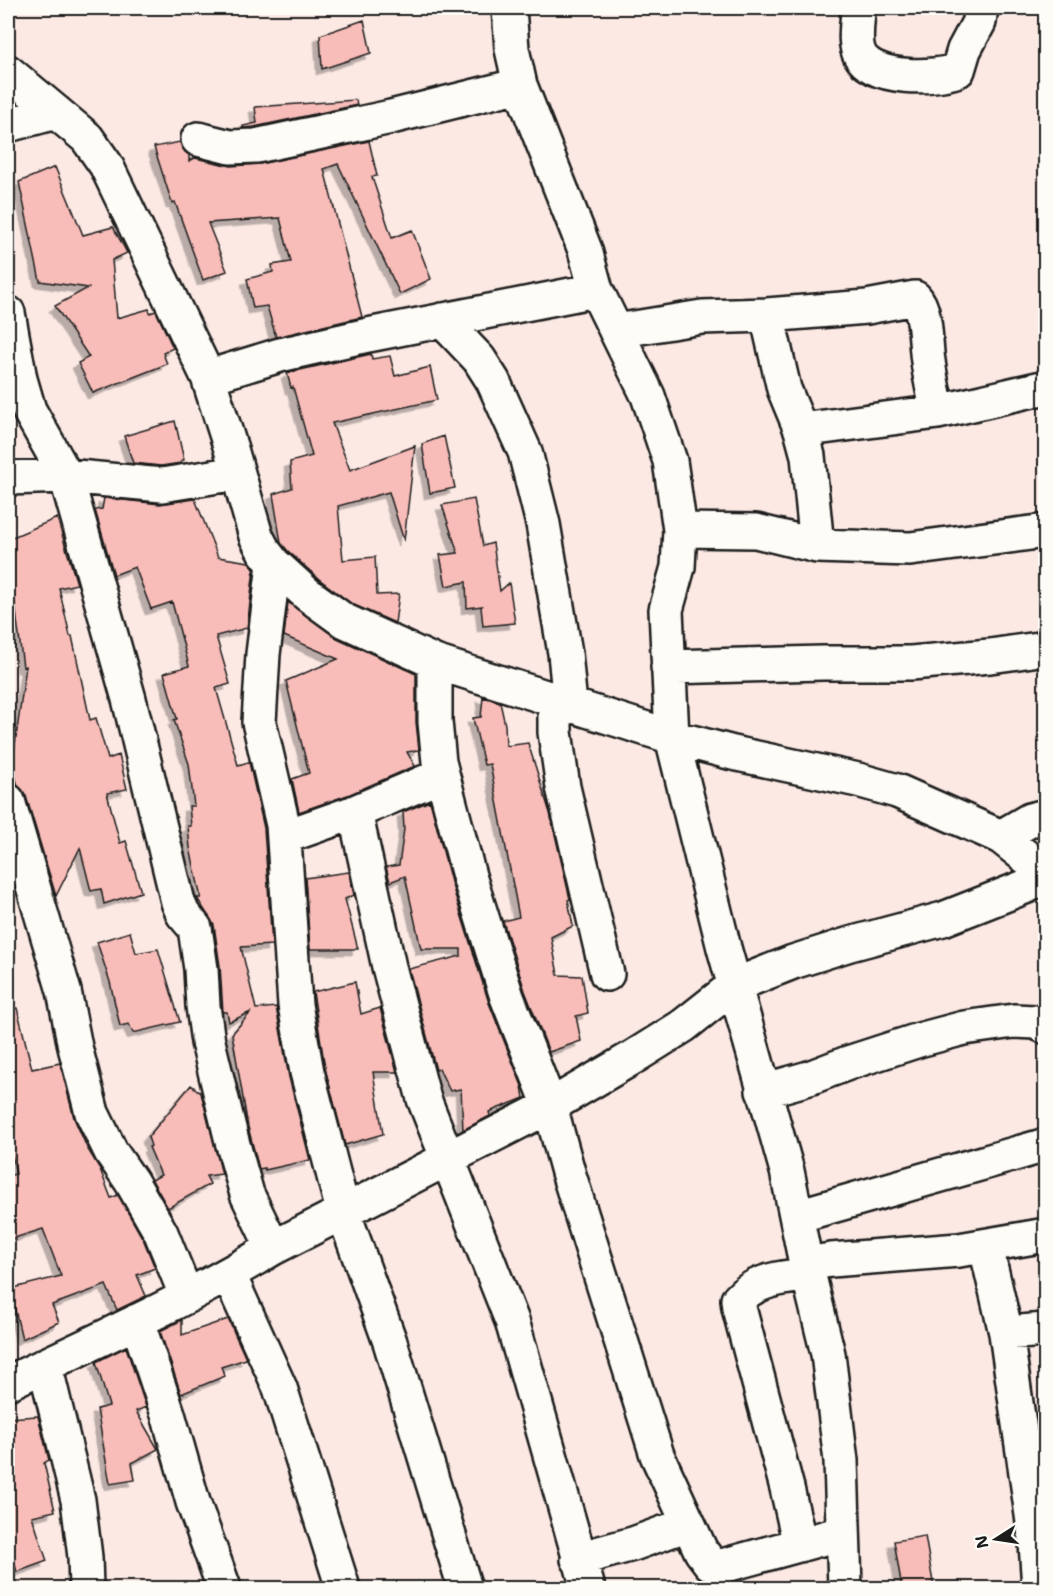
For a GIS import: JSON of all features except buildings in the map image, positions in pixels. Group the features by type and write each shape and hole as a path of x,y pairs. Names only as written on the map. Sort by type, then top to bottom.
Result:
{"street":[{"path":"509,8 512,49 520,85 585,250 596,290 648,396 670,461 680,530 678,567 666,610 672,737 763,1091 787,1172 807,1270 828,1354 840,1461 845,1588"},
{"path":"858,8 858,49 866,62 892,74 928,76 958,70 964,50 980,22 981,8"},
{"path":"8,72 87,138 106,165 208,378 256,536 274,564 307,594 343,620 435,662 672,737 897,791 1001,837 1046,874 1027,886 943,919 793,962 735,985 683,1026 550,1106 343,1211 273,1248 229,1275 8,1383"},
{"path":"198,139 230,147 256,146 391,117 520,85"},
{"path":"8,125 56,112"},
{"path":"208,378 280,356 442,320 596,290"},
{"path":"616,331 702,317 767,315 867,307 917,298 923,320 938,412"},
{"path":"8,313 20,379 29,410 66,476 129,699 178,902 183,914 195,928 208,1042 232,1142 247,1194 273,1248"},
{"path":"767,315 784,389 801,430 810,465 818,546"},
{"path":"442,320 479,359 493,381 525,453 543,524 565,653 562,702 556,742 562,787 607,974"},
{"path":"801,430 938,412 1046,387"},
{"path":"8,478 66,476 162,485 237,473"},
{"path":"680,530 756,531 818,546 910,549 1046,531"},
{"path":"274,564 263,654 259,722 281,815 295,1005 307,1071 343,1211 390,1342 465,1588"},
{"path":"668,667 911,663 1046,648"},
{"path":"435,662 435,722 442,776 469,876 507,997 550,1106 567,1172 657,1455 688,1524 705,1557 710,1563 722,1566 842,1533"},
{"path":"284,837 355,812 442,776"},
{"path":"8,801 64,991 75,1047 92,1113 106,1143 161,1233 186,1295"},
{"path":"355,812 389,967 424,1099 512,1321 583,1574 633,1544 688,1524"},
{"path":"1001,837 1030,820 1046,816"},
{"path":"763,1091 964,1028 1014,1022 1035,1022 1046,1027"},
{"path":"797,1216 1046,1145"},
{"path":"800,1545 738,1300 762,1284 807,1270 986,1247 1046,1235"},
{"path":"986,1247 1006,1333 1036,1543 1039,1588"},
{"path":"229,1275 280,1388 343,1588"},
{"path":"137,1321 168,1414 193,1502 224,1588"},
{"path":"1006,1333 1046,1329"},
{"path":"45,1365 78,1500 85,1557 86,1588"}]}
